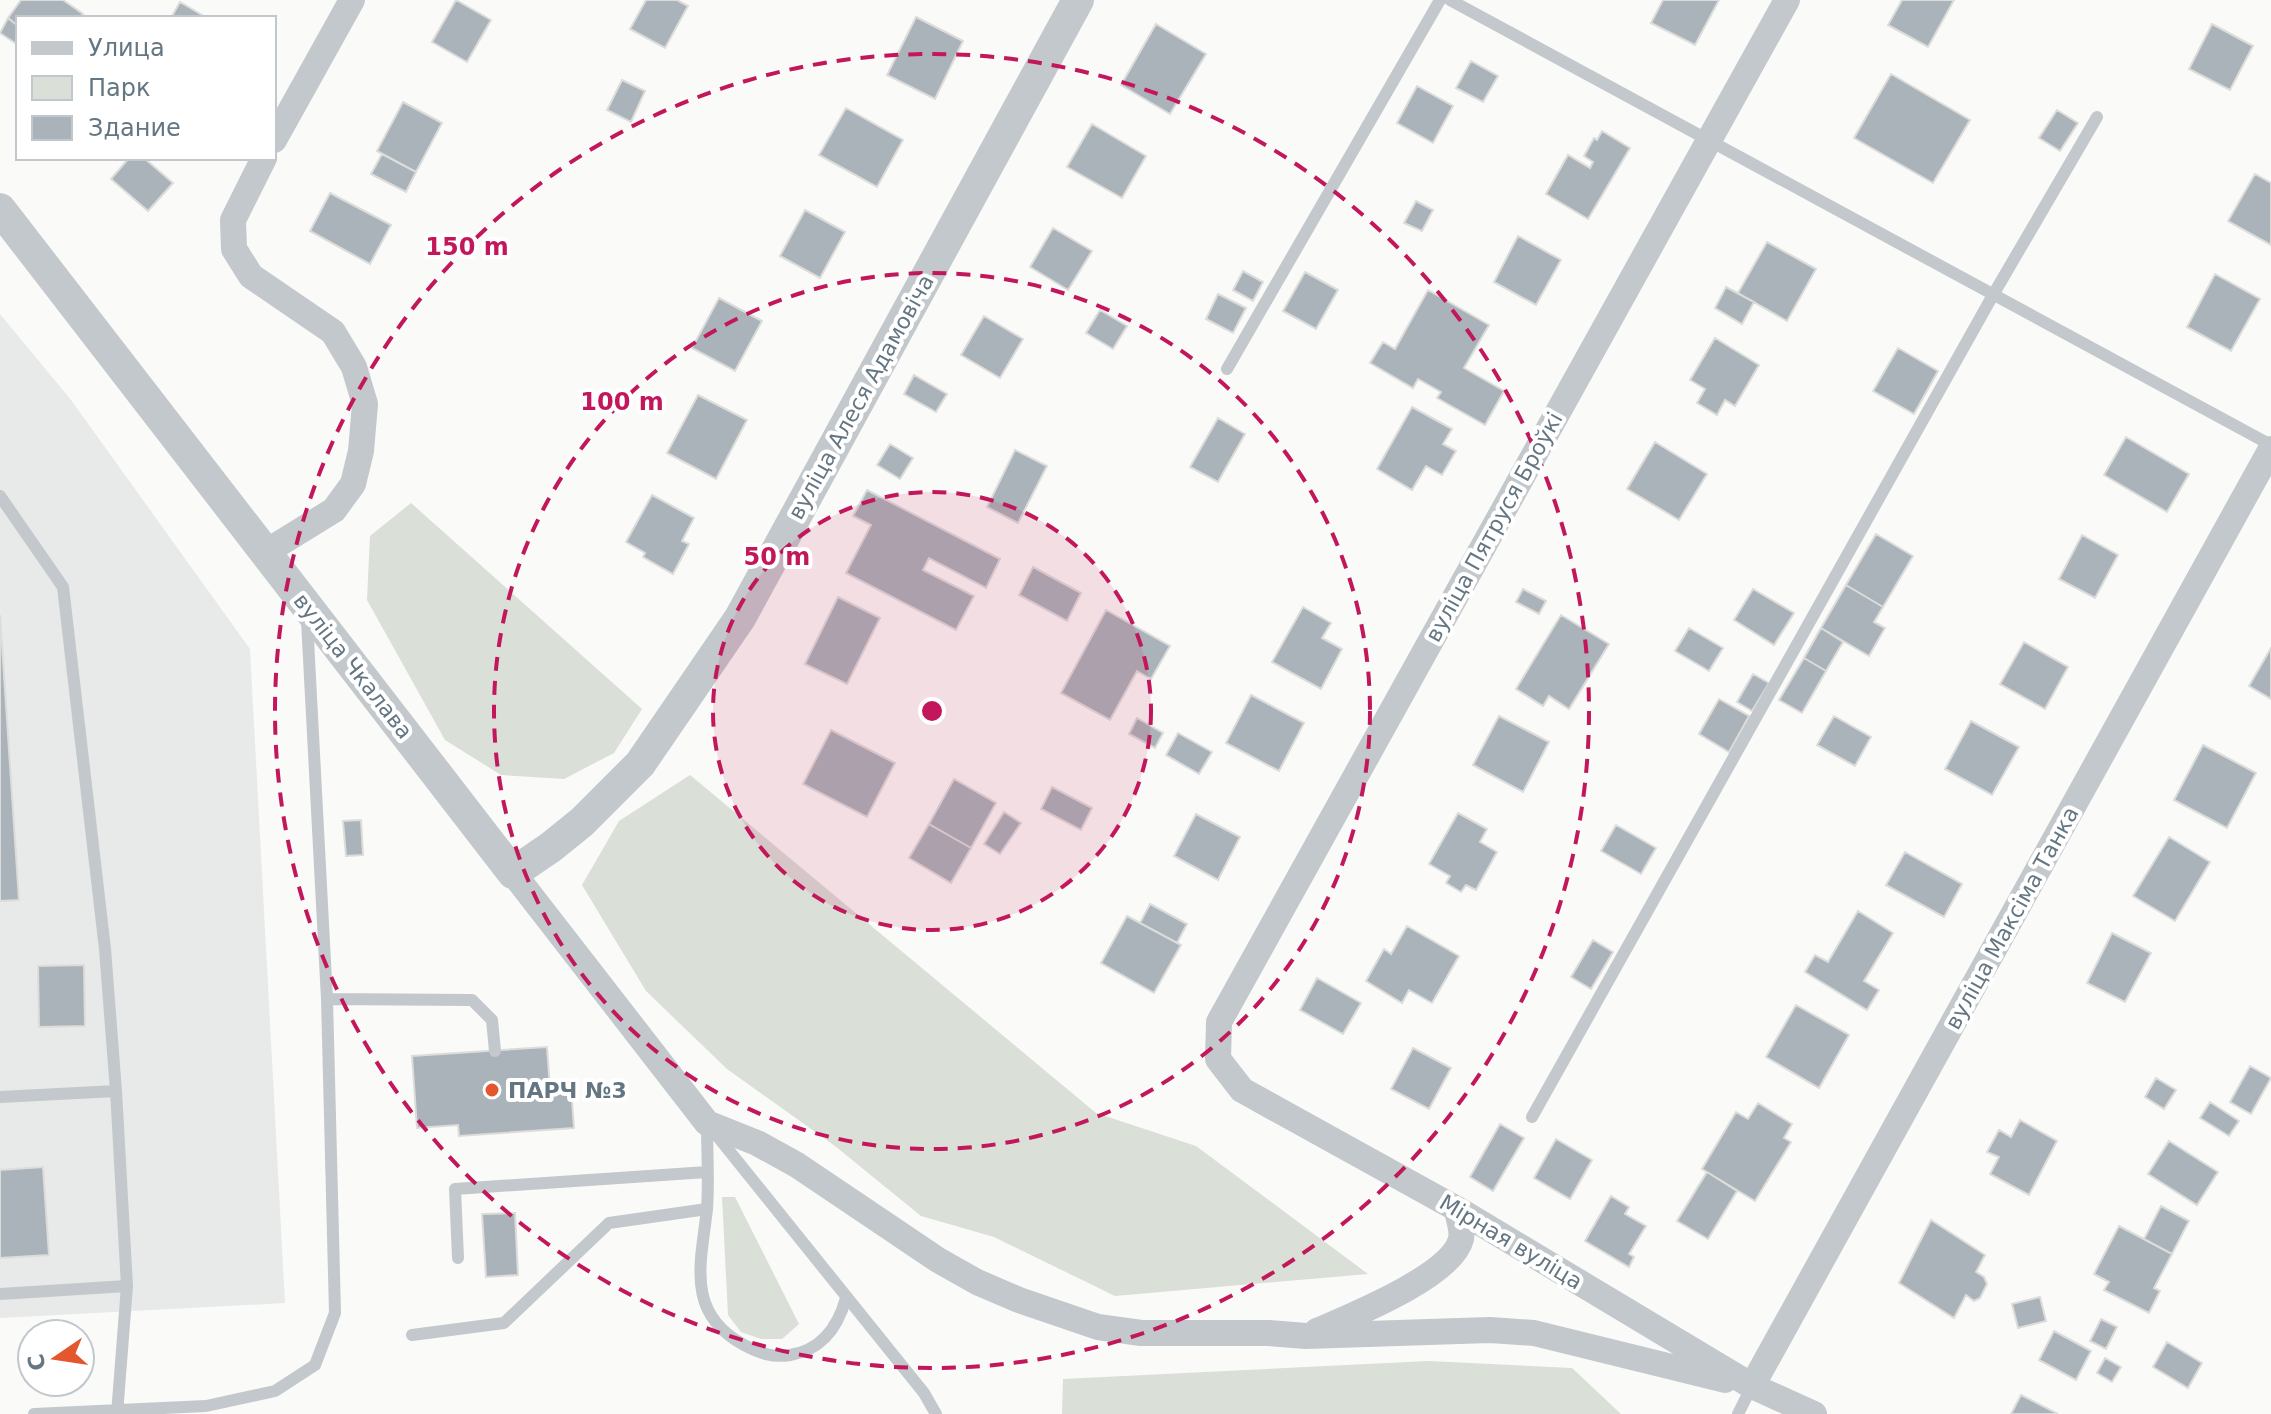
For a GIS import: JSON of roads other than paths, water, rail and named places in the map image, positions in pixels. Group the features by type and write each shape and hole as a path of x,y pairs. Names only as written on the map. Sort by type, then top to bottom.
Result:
{"street":[{"path":"276,136 352,0"},
{"name":"вуліца Алеся Адамовіча","path":"513,873 582,822 640,764 740,618 1078,0"},
{"name":"вуліца Пятруся Броўкі","path":"1218,1059 1219,1022 1787,0"},
{"path":"263,160 233,220 234,249 251,276 333,332 354,367 365,404 361,451 353,484 334,510 266,552"},
{"name":"вуліца Чкалава","path":"0,209 707,1123"},
{"name":"вуліца Максіма Танка","path":"1752,1386 2271,447"},
{"name":"Мірная вуліца","path":"1218,1059 1242,1090 1457,1209 1752,1386 1814,1414"},
{"path":"707,1123 757,1143 797,1165 938,1260 977,1282 1098,1327 1141,1333 1306,1336 1490,1330 1534,1333 1752,1386"},
{"path":"1306,1336 1390,1298 1445,1264 1456,1252 1462,1237 1457,1209"}],"lane":[{"path":"1227,369 1440,0"},
{"path":"1450,0 2271,447"},
{"path":"1532,1117 1993,295 2097,117"},
{"path":"0,496 63,587 105,949 116,1091 127,1286 118,1412"},
{"path":"34,1414 206,1406 275,1391 315,1365 335,1313 327,999 306,605"},
{"path":"327,999 472,1000 492,1020 495,1051"},
{"path":"0,1097 116,1091"},
{"path":"707,1123 707,1209 698,1267 705,1302 716,1323 731,1339 757,1352 779,1357 804,1353 824,1340 836,1325 846,1298"},
{"path":"707,1123 924,1393 936,1414"},
{"path":"458,1258 455,1189 707,1172"},
{"path":"412,1335 504,1323 609,1223 707,1209"},
{"path":"0,1294 127,1286"},
{"path":"1738,1414 1752,1386"}],"place":[{"name":"ПАРЧ №3","path":"492,1090"}]}
